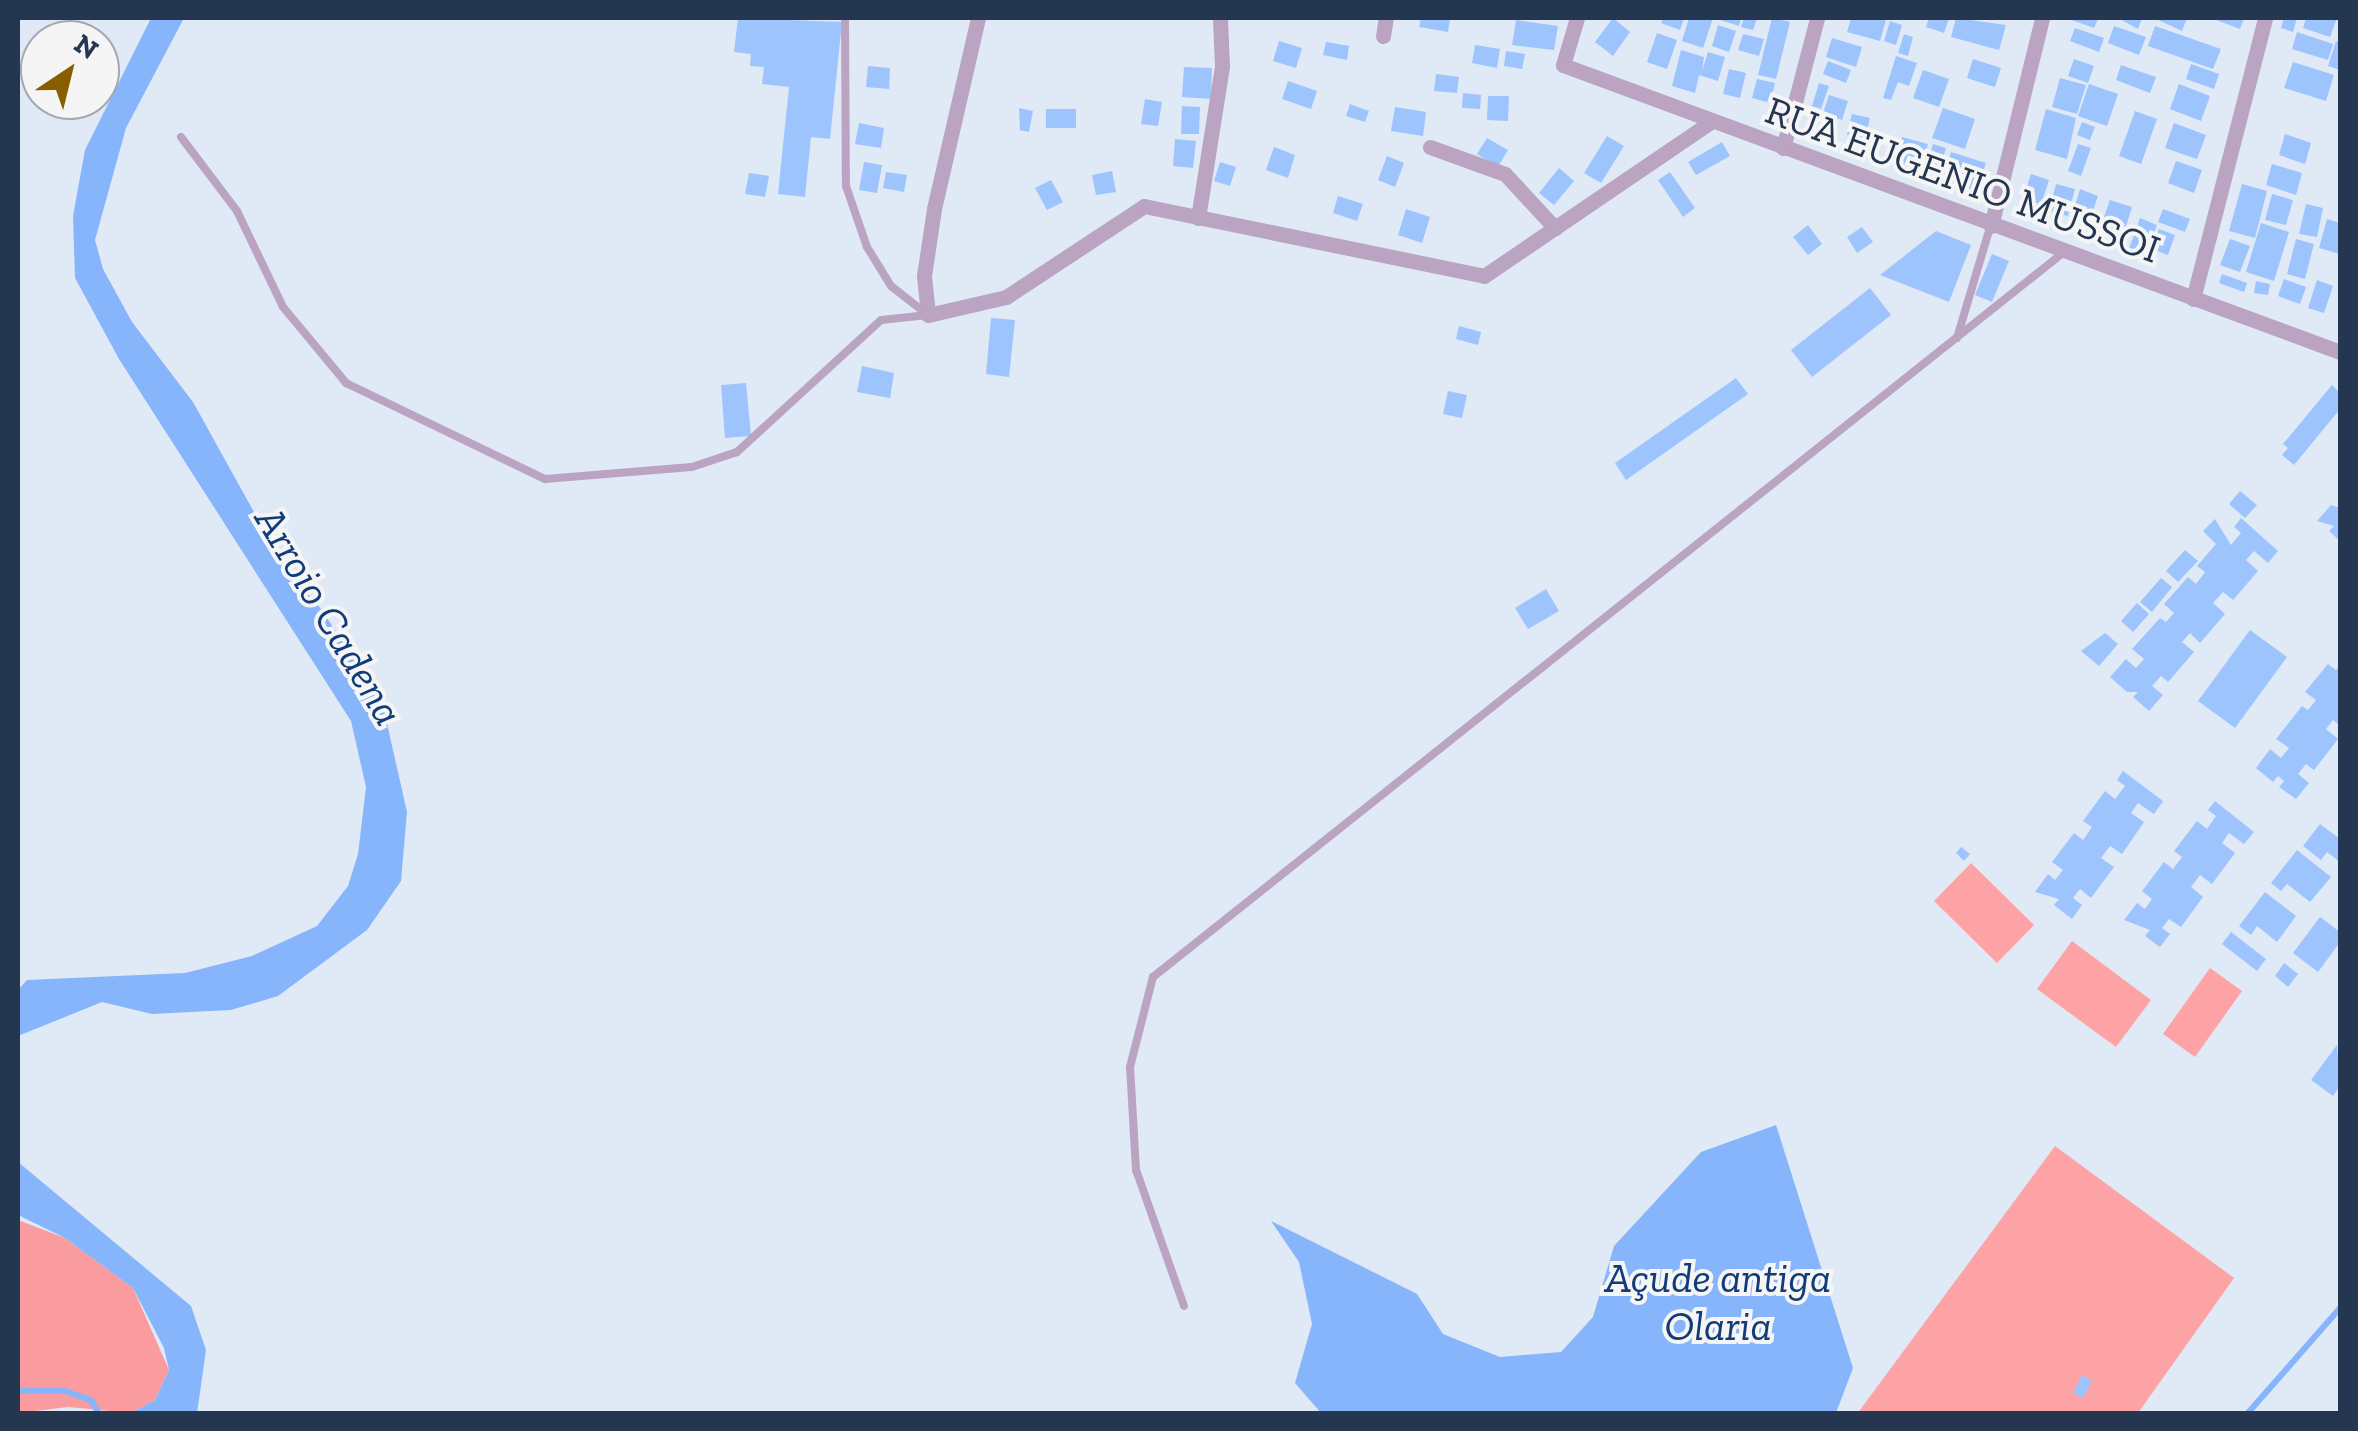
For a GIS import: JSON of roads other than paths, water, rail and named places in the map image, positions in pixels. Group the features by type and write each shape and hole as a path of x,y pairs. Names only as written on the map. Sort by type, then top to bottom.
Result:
{"street":[{"path":"978,18 934,210 924,276 928,315 1006,297 1144,206 1484,276 1712,121"},
{"path":"1198,218 1222,66 1220,18"},
{"path":"1383,36 1386,18"},
{"name":"RUA EUGENIO MUSSOI","path":"1577,18 1563,65 2340,352"},
{"path":"1782,148 1817,18"},
{"path":"1991,226 2042,18"},
{"path":"2193,299 2264,18"},
{"path":"1430,146 1505,174 1556,228"}],"lane":[{"path":"845,18 846,186 867,247 891,286 928,315"},
{"path":"181,137 236,211 283,308 346,382 545,479 692,466 736,452 880,320 928,315"},
{"path":"1956,338 1991,226"},
{"path":"1184,1306 1136,1170 1130,1067 1152,977 2064,252"}],"water":[{"name":"Arroio Cadena","path":"151,18 184,18 126,128 95,240 103,269 132,322 193,402 290,577 316,602 381,697 407,812 401,881 367,930 278,996 231,1010 152,1014 102,1002 18,1036 18,990 27,980 185,973 252,956 317,926 348,886 358,854 366,787 351,721 119,359 75,278 73,216 85,150 100,120 120,120 120,80"},
{"name":"Açude antiga Olaria","path":"1776,1125 1853,1368 1836,1413 1321,1413 1295,1383 1312,1324 1299,1262 1271,1221 1417,1294 1443,1334 1500,1357 1561,1352 1593,1317 1614,1246 1701,1152"},
{"path":"18,1162 191,1306 206,1350 197,1413 131,1413 155,1400 169,1370 164,1348 133,1288 65,1238 18,1215"}],"waterway":[{"path":"2247,1414 2340,1308"},
{"path":"18,1391 65,1391 91,1400 99,1414"}]}
